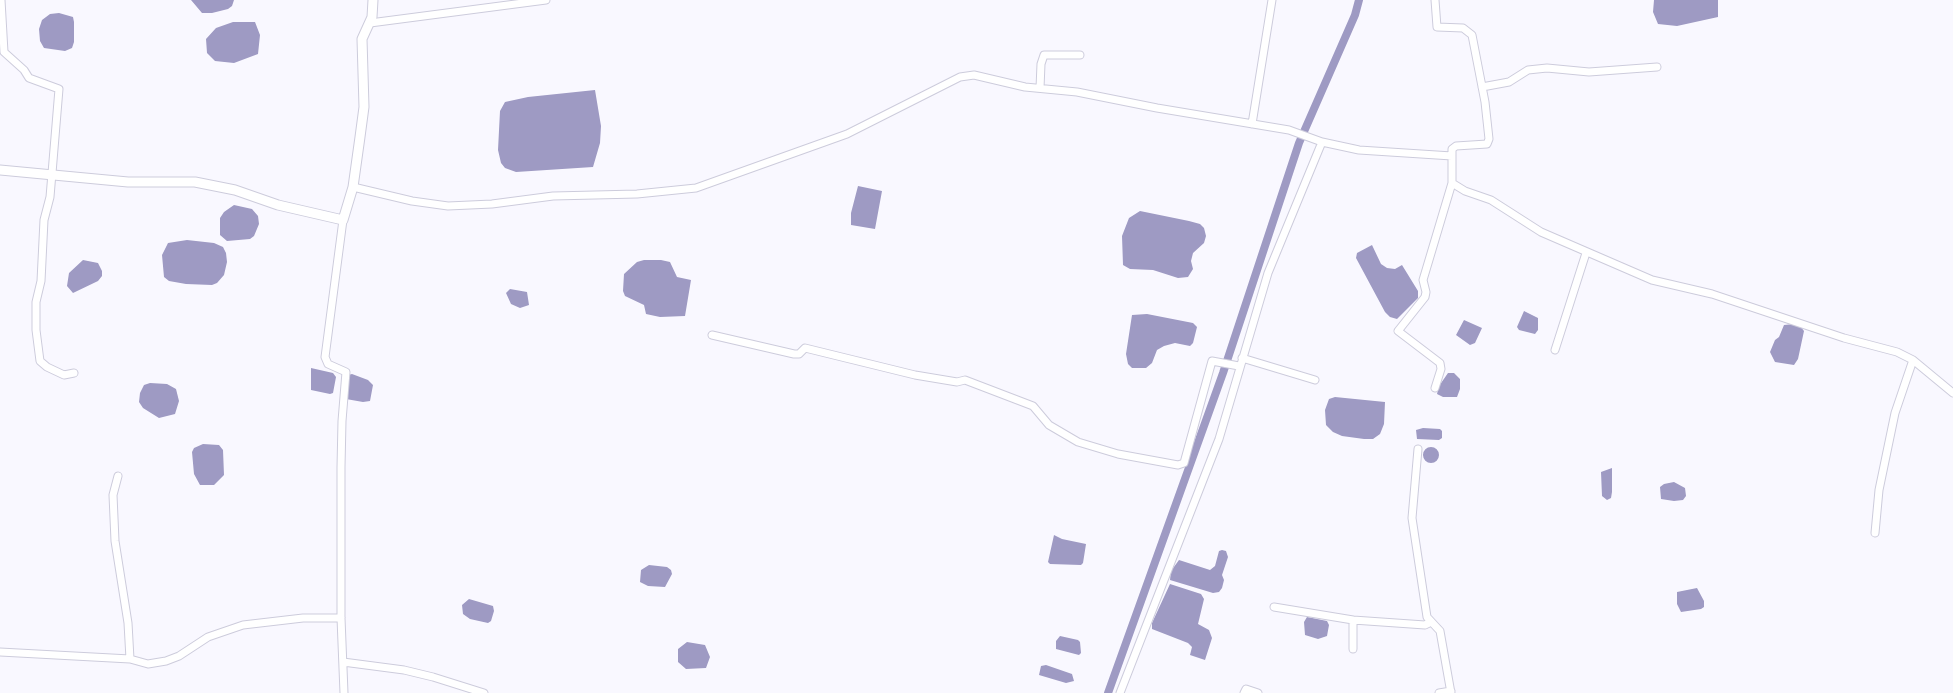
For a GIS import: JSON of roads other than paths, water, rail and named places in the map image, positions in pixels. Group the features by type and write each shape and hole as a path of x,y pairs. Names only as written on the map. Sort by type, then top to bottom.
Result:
{"street":[{"path":"1,0 4,52 24,70 29,78 59,89 50,197 44,220 41,281 36,302 38,354 40,361 47,367 64,375 74,373"},
{"path":"344,693 341,618 342,421 346,372 328,364 325,357 343,220 353,187 364,107 362,39 370,22 373,0"},
{"path":"370,22 546,0"},
{"path":"1252,124 1272,0"},
{"path":"1435,388 1441,369 1440,363 1398,332 1425,297 1423,280 1452,183 1453,147 1487,144 1489,139 1472,35 1462,28 1438,27 1436,0"},
{"path":"1040,88 1041,64 1044,55 1080,55"},
{"path":"1482,87 1509,82 1528,70 1547,68 1589,72 1657,67"},
{"path":"353,187 412,201 448,206 492,204 553,196 637,194 696,188 847,134 960,77 974,75 1289,130 1320,141 1368,151 1452,156"},
{"path":"1120,693 1219,439 1236,365 1242,358 1268,273 1320,141"},
{"path":"0,170 52,173 128,182 195,182 235,190 278,204 343,220"},
{"path":"1452,183 1465,191 1491,200 1541,232 1652,280 1712,294 1844,338 1897,352 1913,360 1953,392"},
{"path":"1555,350 1586,253"},
{"path":"712,335 794,354 799,354 805,348 914,375 957,382 964,380 1033,406 1049,425 1078,442 1118,454 1178,465 1184,462 1212,361 1236,365"},
{"path":"1242,358 1315,380"},
{"path":"1875,533 1879,490 1895,413 1913,360"},
{"path":"1418,449 1412,518 1427,617 1440,631 1451,692 1438,693"},
{"path":"118,476 113,495 115,541 128,623 130,659"},
{"path":"1274,607 1353,620 1425,624 1431,622"},
{"path":"0,652 130,659 148,664 166,661 179,656 208,637 243,625 303,618 341,618"},
{"path":"1353,620 1353,649"},
{"path":"343,662 404,670 484,693"},
{"path":"1244,693 1246,689 1258,693"}],"waterway":[{"path":"1108,693 1223,373 1299,143 1355,15 1359,0"}]}
